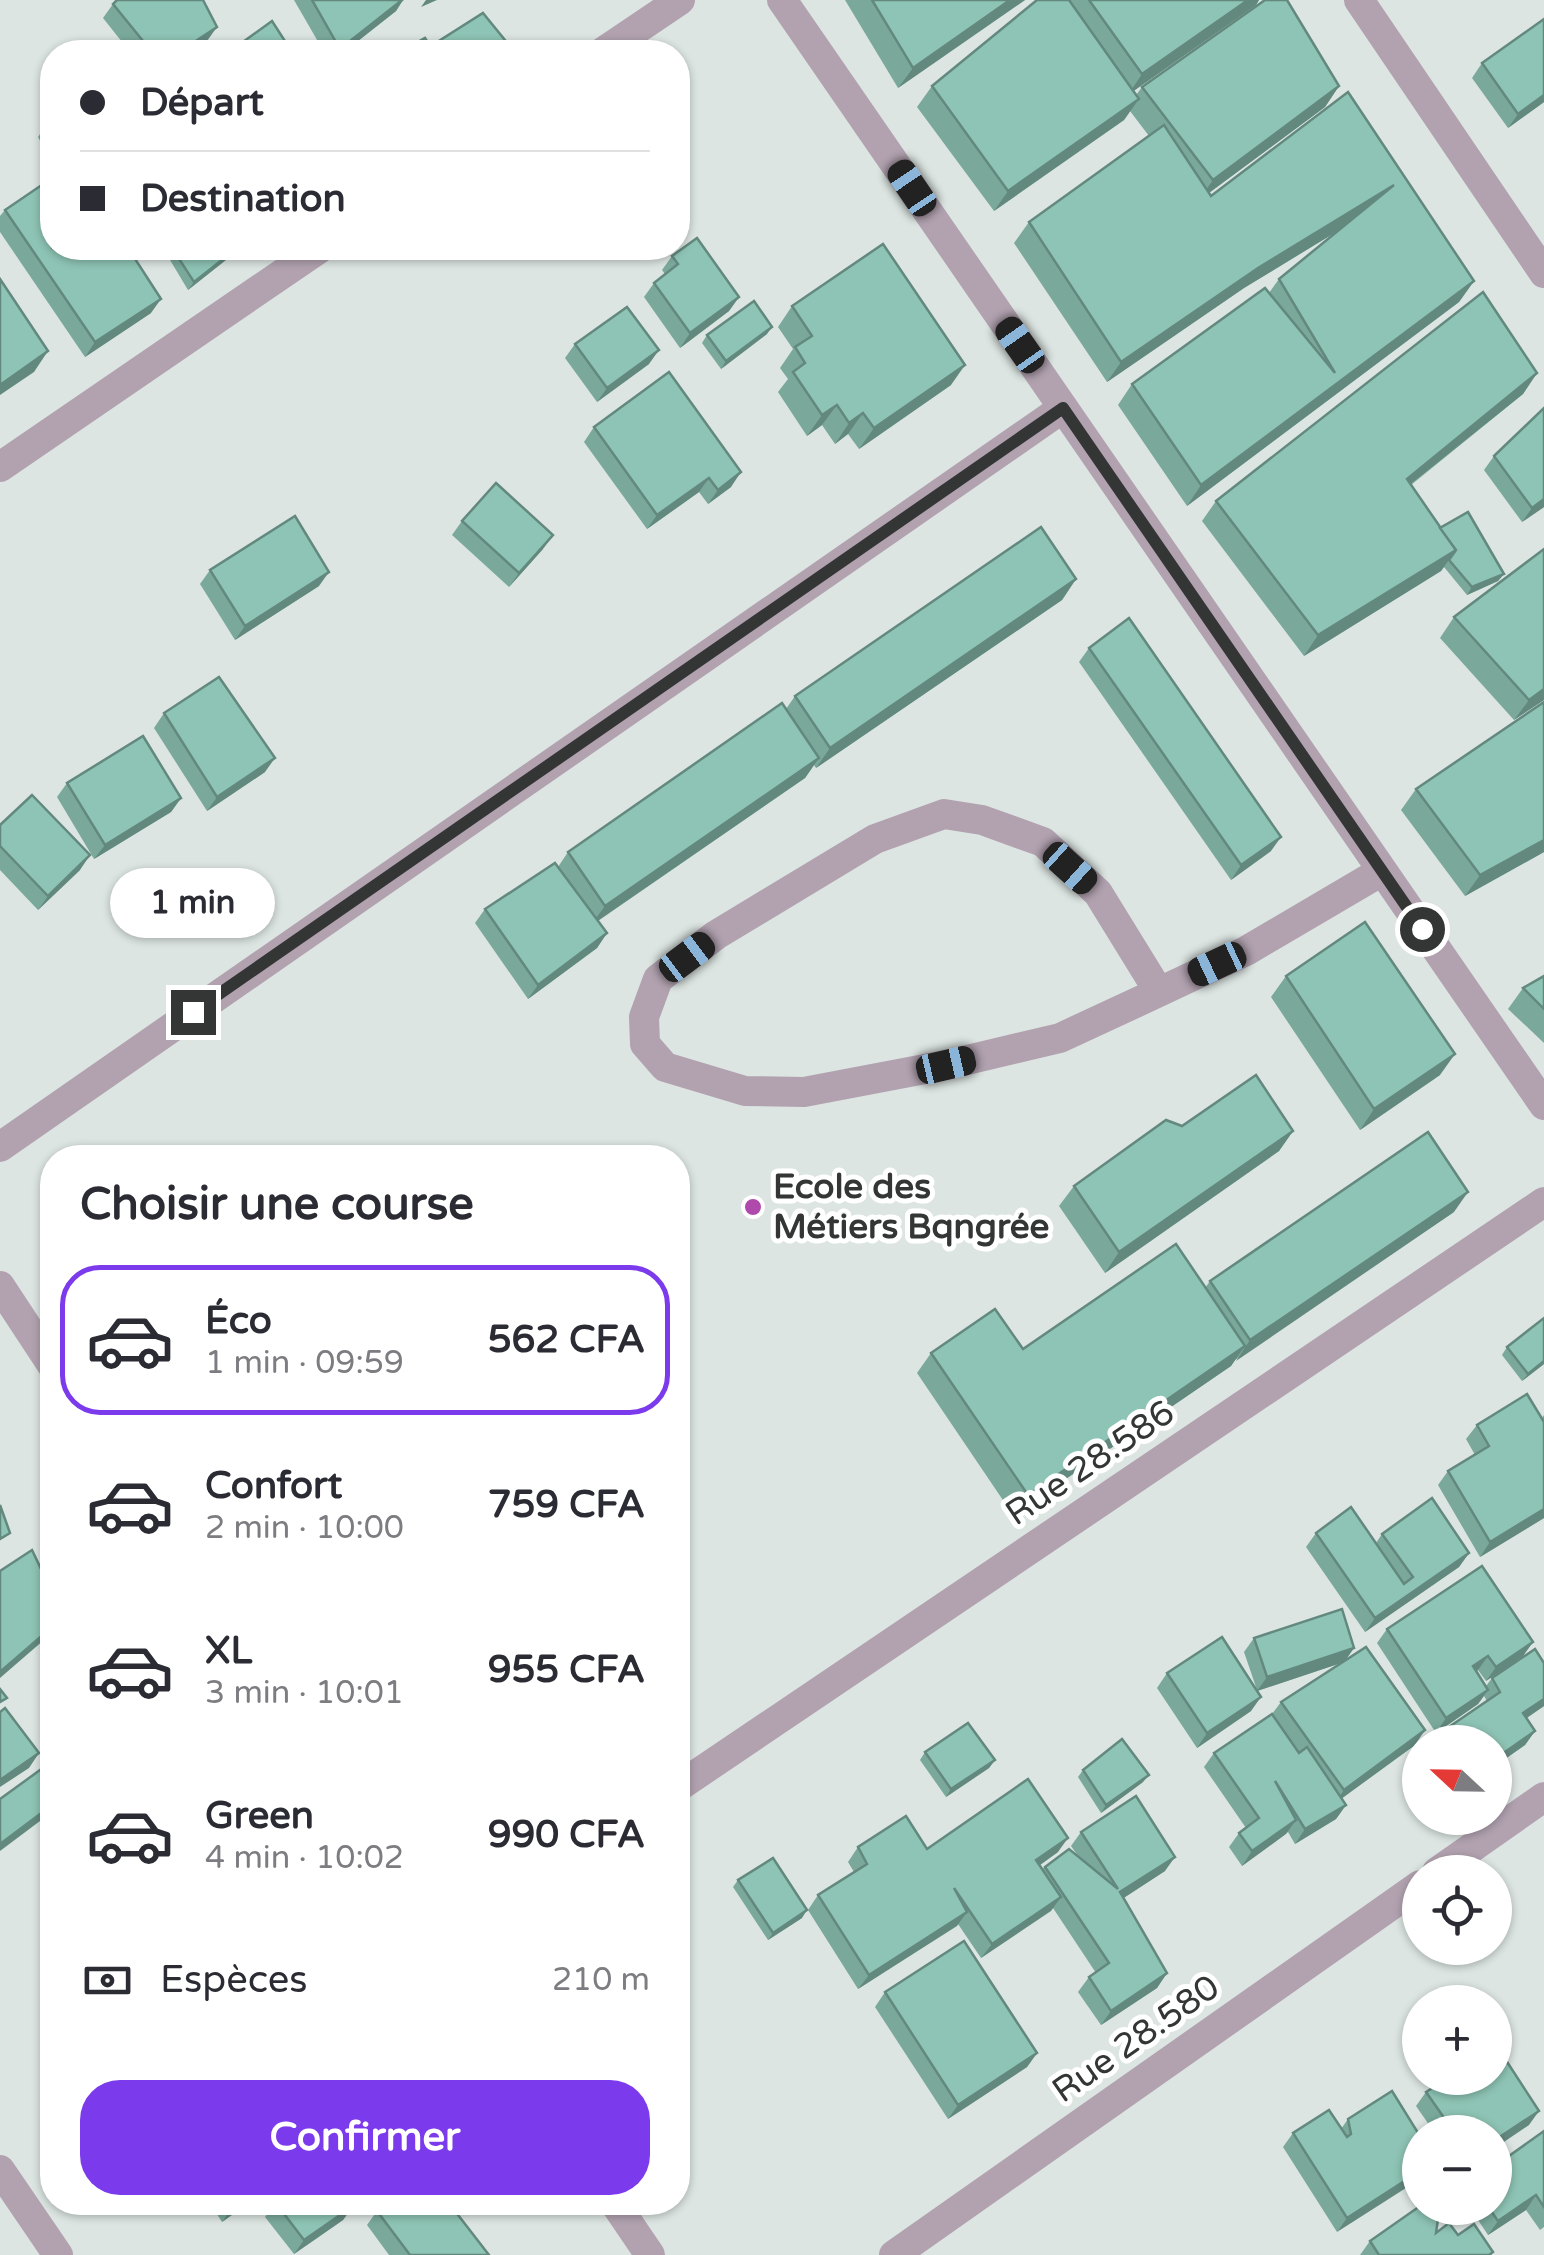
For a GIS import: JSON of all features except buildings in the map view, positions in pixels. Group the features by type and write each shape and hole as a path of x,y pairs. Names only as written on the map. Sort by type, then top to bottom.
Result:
{"street":[{"path":"621,40 680,0"},
{"path":"782,0 1544,1105"},
{"path":"1358,0 1544,272"},
{"path":"0,468 303,260"},
{"path":"0,1147 1063,408"},
{"path":"1159,992 1098,893 1043,842 982,820 944,814 875,839 716,935 658,979 644,1017 645,1044 665,1067 744,1092 804,1092 1060,1038 1159,992 1246,951 1382,870"},
{"name":"Rue 28.586","path":"690,1779 1544,1202"},
{"path":"0,1286 40,1348"},
{"path":"1461,1855 1544,1797"},
{"name":"Rue 28.580","path":"894,2255 1402,1897"},
{"path":"0,2170 58,2255"},
{"path":"623,2215 650,2255"}],"place":[{"name":"Ecole des Métiers Bqngrée","path":"753,1207"}],"route":[{"path":"193,1012 1063,408 1422,929"}]}
